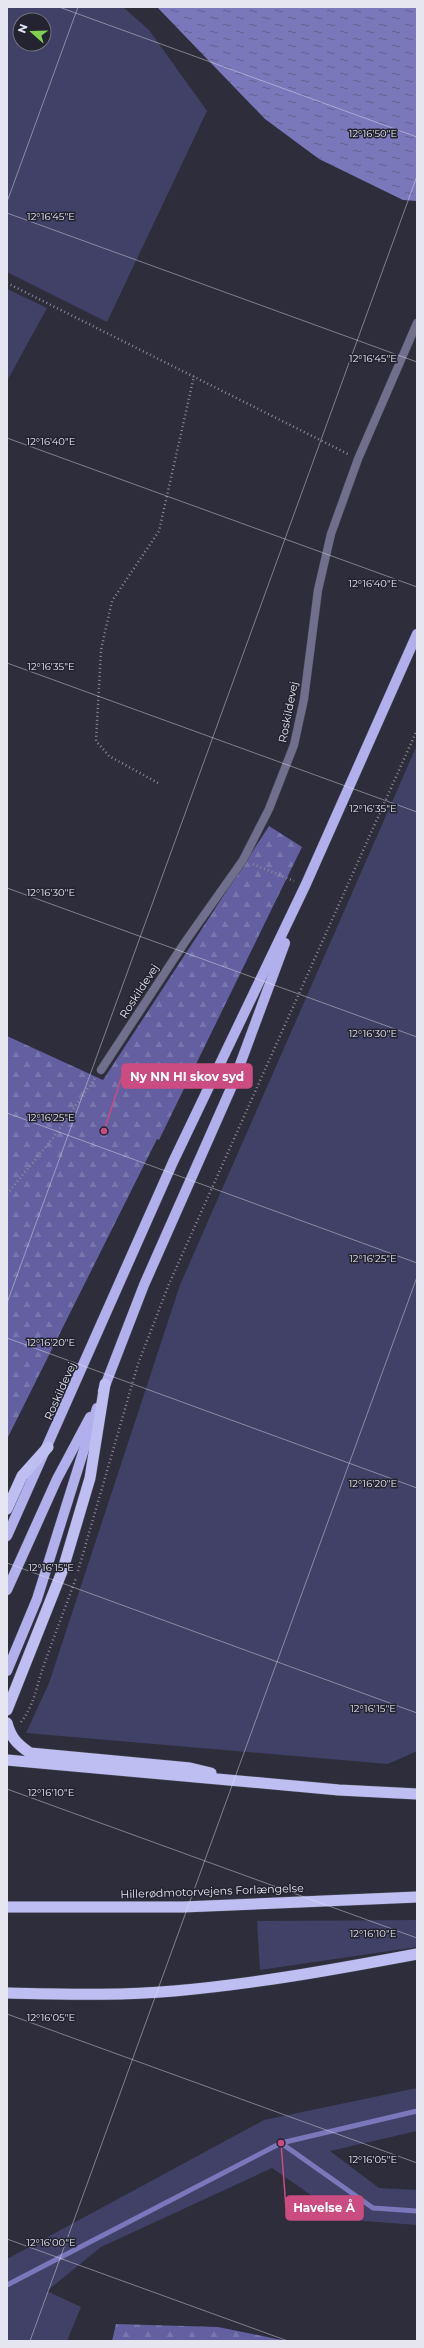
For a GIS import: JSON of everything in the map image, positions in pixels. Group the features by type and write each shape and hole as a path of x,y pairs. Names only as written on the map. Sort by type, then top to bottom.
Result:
{"highway":[{"path":"7,1710 65,1562 90,1478 105,1384"},
{"path":"7,1509 22,1476 48,1447"},
{"path":"7,1723 10,1734 17,1744 30,1753 190,1768 254,1782"},
{"path":"7,1760 254,1782 417,1794"},
{"name":"Hillerødmotorvejens Forlængelse","path":"7,1907 183,1907 417,1896"},
{"path":"7,2000 70,2000 119,1994 182,1990 335,1970 417,1954"},
{"path":"7,1993 119,1994"}],"main road":[{"name":"Roskildevej","path":"7,1536 48,1447 173,1162 306,884 417,634"},
{"name":"Roskildevej","path":"7,1671 38,1599 105,1384 144,1285 232,1086 306,884"},
{"name":"Roskildevej","path":"7,1590 57,1479 105,1384"}],"street":[{"name":"Roskildevej","path":"101,1070 185,942 243,860 268,809 294,745 304,699 318,590 331,534 358,459 417,323"}],"path":[{"path":"7,283 358,459"},
{"path":"158,783 109,756 96,741 101,650 112,600 159,531 194,376"},
{"path":"10,1734 28,1712 35,1696 44,1664 83,1556 138,1364 169,1284 417,730"},
{"path":"243,860 284,878 306,884"},
{"path":"7,1194 53,1138 101,1070"}],"shaded area":[{"path":"7,7 123,7 149,30 207,111 107,322 7,272"},
{"path":"7,289 47,308 7,381"},
{"path":"417,745 417,1751 388,1764 26,1733 49,1683 180,1285"},
{"path":"417,1920 417,1947 260,1970 257,1921"},
{"path":"417,2088 417,2131 330,2151 379,2188 417,2190 417,2225 351,2220 331,2209 272,2168 101,2247 47,2291 81,2307 67,2341 22,2341 19,2339 20,2341 7,2341 7,2259 264,2120"}],"green space":[{"path":"269,826 302,847 159,1140 157,1139 7,1439 7,1036 103,1080"},
{"path":"116,2324 218,2327 287,2341 112,2341"}],"water":[{"path":"157,7 417,7 417,201 403,200 319,159 265,119"}],"waterway":[{"path":"7,2285 281,2143 417,2111"},
{"path":"281,2143 373,2208 417,2211"}],"place":[{"name":"Ny NN HI skov syd","path":"104,1131"},
{"name":"Havelse Å","path":"281,2143"}]}
